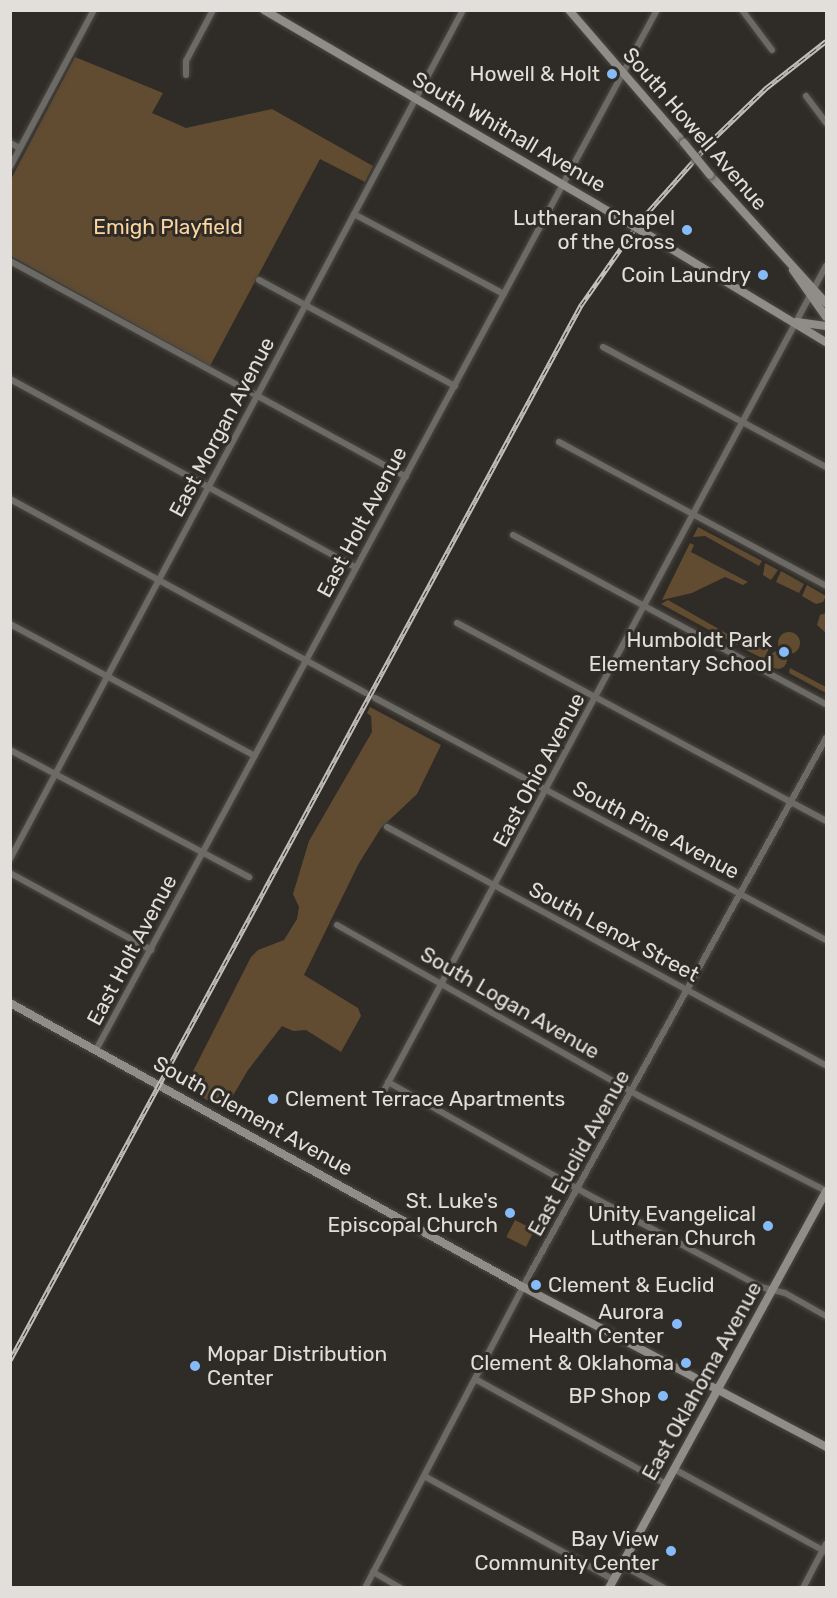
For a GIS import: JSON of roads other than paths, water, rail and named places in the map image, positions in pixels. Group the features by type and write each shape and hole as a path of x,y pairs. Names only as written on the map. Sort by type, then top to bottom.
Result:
{"street":[{"path":"10,167 94,10"},
{"path":"186,75 186,61 213,10"},
{"name":"South Whitnall Avenue","path":"264,10 564,184 797,322 826,342"},
{"name":"East Morgan Avenue","path":"10,859 463,10"},
{"name":"South Howell Avenue","path":"569,10 812,292 826,303"},
{"name":"East Holt Avenue","path":"96,1050 657,10"},
{"path":"742,10 772,50"},
{"path":"806,96 826,123"},
{"path":"10,143 20,148"},
{"path":"354,214 504,294"},
{"path":"10,261 405,477"},
{"name":"East Ohio Avenue","path":"380,1098 548,791 826,266"},
{"path":"259,280 455,386"},
{"name":"South Howell Avenue","path":"812,292 826,317"},
{"name":"South Whitnall Avenue","path":"797,322 826,326"},
{"path":"603,347 826,467"},
{"path":"10,379 356,568"},
{"path":"559,442 826,586"},
{"path":"10,499 158,582 366,693"},
{"path":"513,535 826,704"},
{"path":"457,623 826,821"},
{"path":"10,624 255,756"},
{"name":"South Pine Avenue","path":"375,698 826,940"},
{"name":"East Euclid Avenue","path":"365,1587 523,1287 742,895 826,738"},
{"path":"10,750 249,878"},
{"name":"South Lenox Street","path":"387,827 826,1065"},
{"path":"10,873 151,950"},
{"name":"South Logan Avenue","path":"337,925 443,982 632,1092 826,1192"},
{"name":"South Clement Avenue","path":"10,1003 523,1287 826,1447"},
{"path":"388,1082 578,1189 826,1316"},
{"name":"East Oklahoma Avenue","path":"612,1583 826,1192"},
{"path":"474,1379 666,1484"},
{"path":"674,1469 825,1549 803,1587"},
{"path":"424,1476 612,1583"},
{"path":"622,1565 664,1587"},
{"path":"373,1572 401,1587"}],"railway":[{"path":"10,1360 581,305 640,221 713,139 766,88 826,41"}],"place":[{"name":"Howell & Holt","path":"612,74"},
{"name":"Lutheran Chapel of the Cross","path":"687,230"},
{"name":"Coin Laundry","path":"763,275"},
{"name":"Humboldt Park Elementary School","path":"784,652"},
{"name":"Clement Terrace Apartments","path":"273,1099"},
{"name":"St. Luke's Episcopal Church","path":"510,1213"},
{"name":"Unity Evangelical Lutheran Church","path":"768,1226"},
{"name":"Clement & Euclid","path":"536,1285"},
{"name":"Aurora Health Center","path":"677,1324"},
{"name":"Clement & Oklahoma","path":"686,1363"},
{"name":"Mopar Distribution Center","path":"195,1366"},
{"name":"BP Shop","path":"663,1396"},
{"name":"Bay View Community Center","path":"671,1551"}],"park label":[{"name":"Emigh Playfield","path":"168,227"}]}
